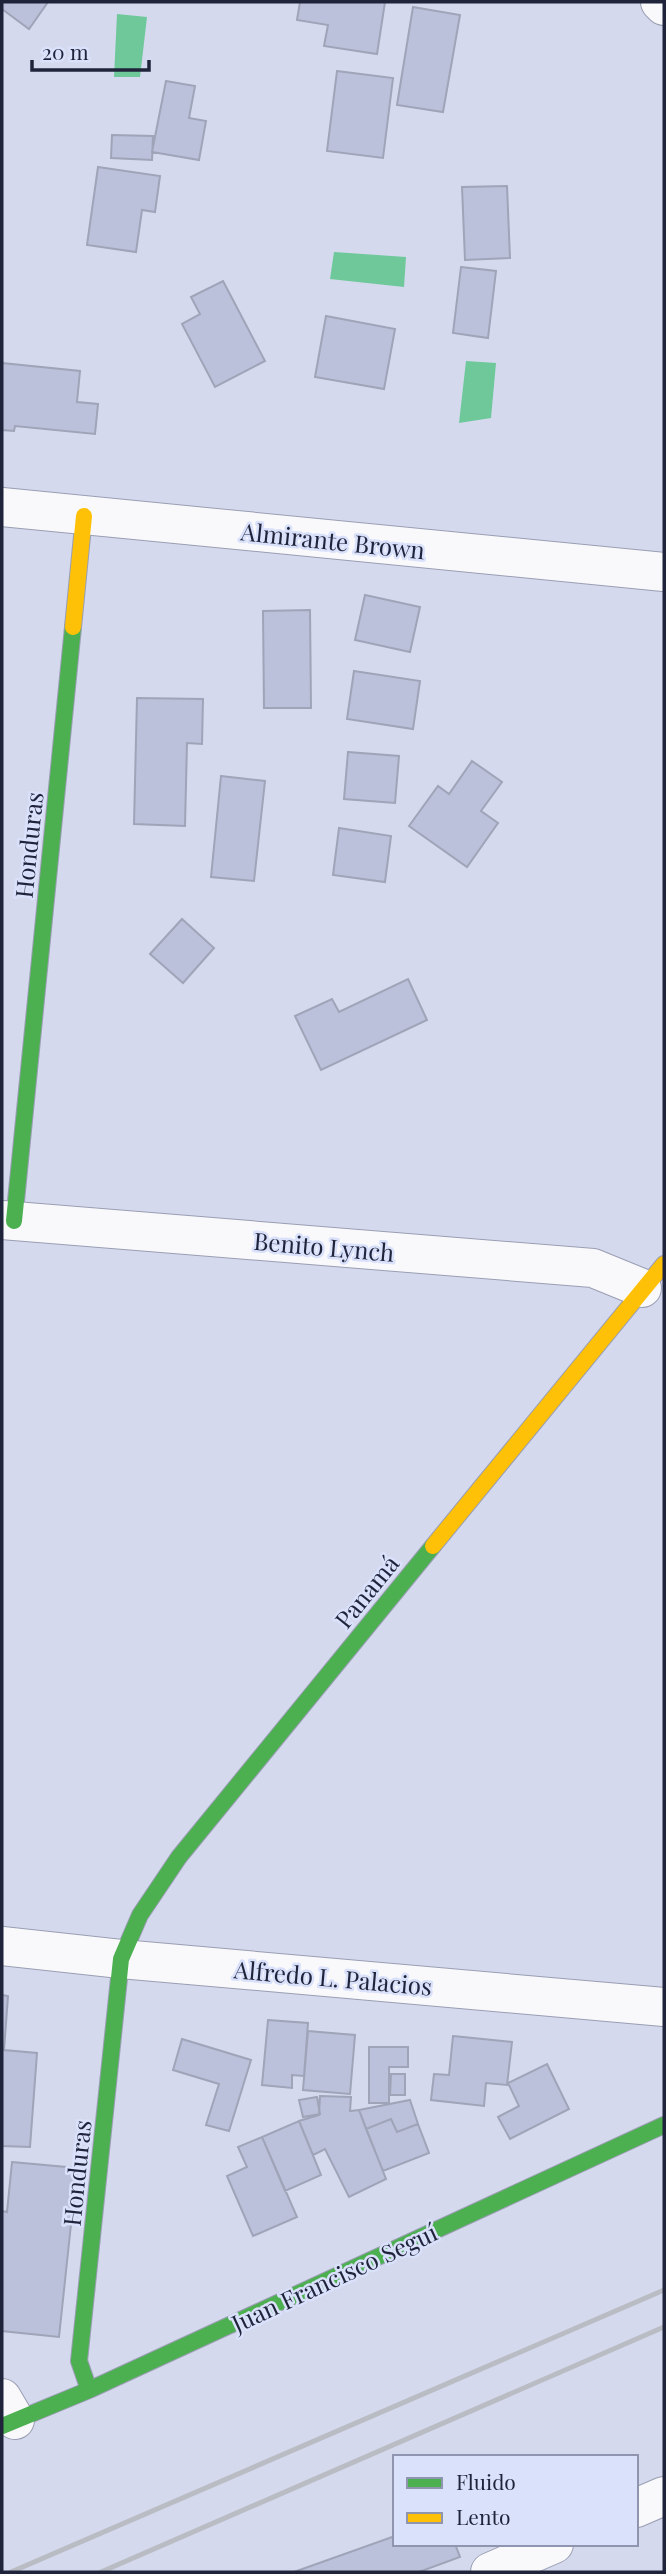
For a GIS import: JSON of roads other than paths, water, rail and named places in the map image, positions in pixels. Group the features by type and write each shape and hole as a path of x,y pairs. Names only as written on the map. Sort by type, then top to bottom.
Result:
{"street":[{"path":"660,2 664,6"},
{"name":"Almirante Brown","path":"2,507 664,572"},
{"name":"Honduras","path":"8,1221 84,516"},
{"name":"Benito Lynch","path":"8,1221 593,1268 653,1276"},
{"name":"Panamá","path":"121,1959 139,1915 179,1857 653,1276"},
{"name":"Alfredo L. Palacios","path":"2,1946 664,2007"},
{"name":"Honduras","path":"89,2390 79,2361 121,1959"},
{"name":"Juan Francisco Seguí","path":"6,2415 89,2390 664,2125"},
{"path":"638,2507 664,2496"},
{"path":"490,2572 549,2546"}],"railway":[{"path":"11,2572 664,2290"},
{"path":"101,2572 664,2327"}]}
